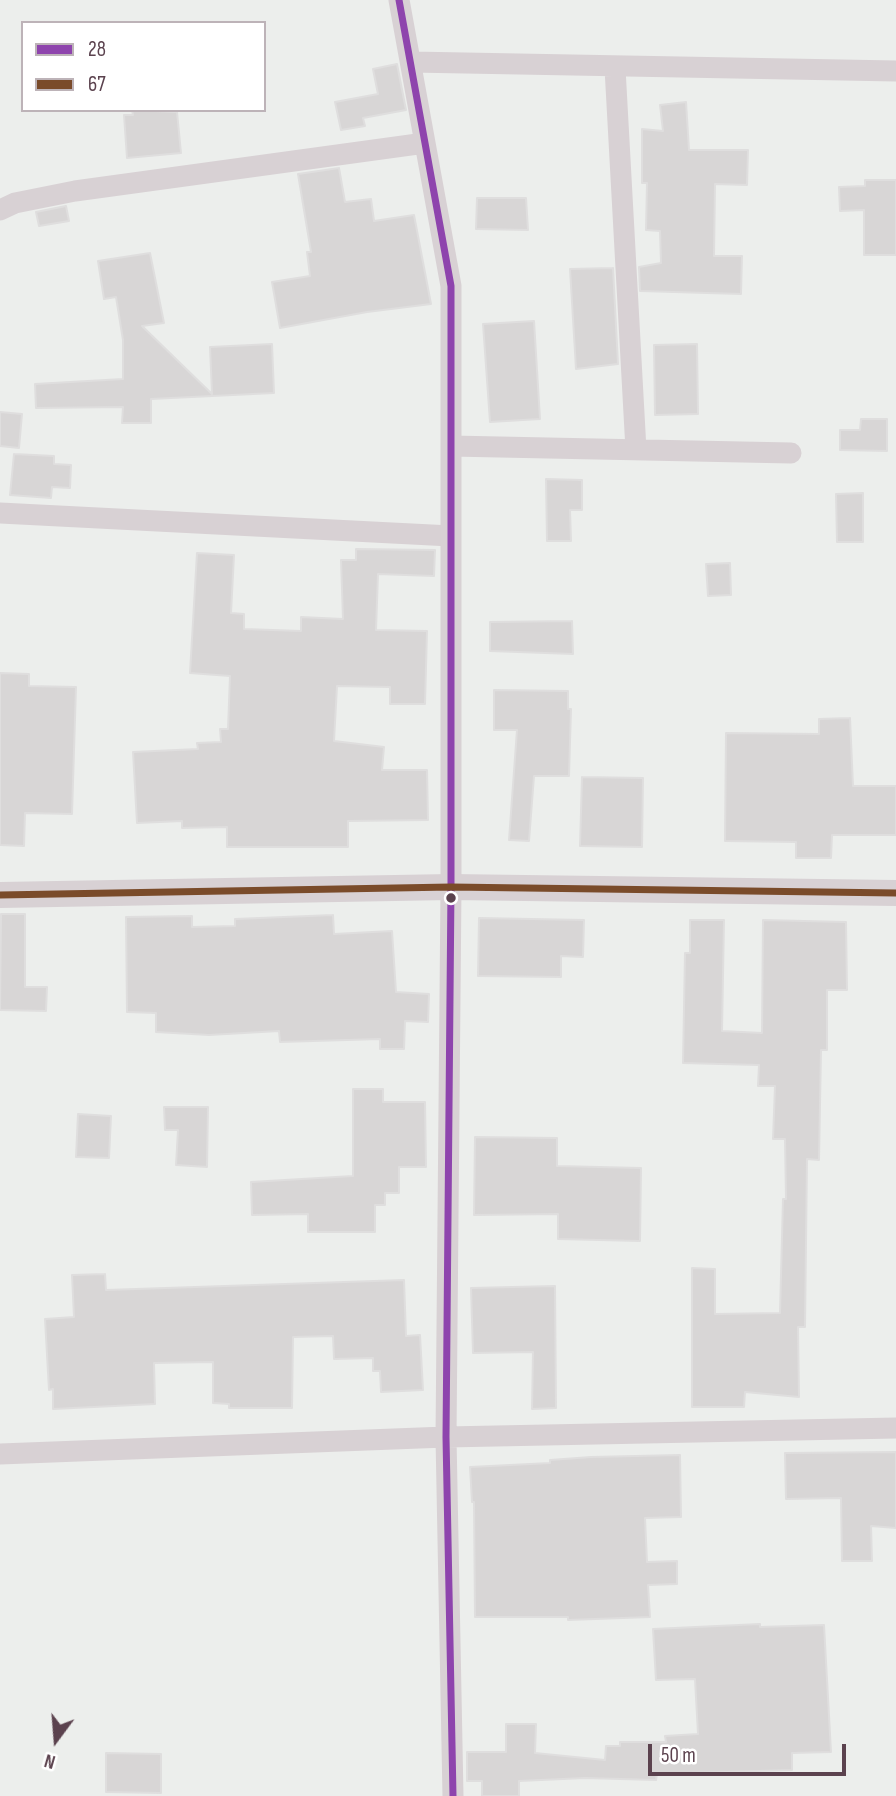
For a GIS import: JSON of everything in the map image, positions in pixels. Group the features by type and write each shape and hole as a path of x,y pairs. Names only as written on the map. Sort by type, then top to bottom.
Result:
{"street":[{"path":"399,0 451,286 451,887 446,1437 453,1796"},
{"path":"411,62 615,68 896,71"},
{"path":"615,68 636,450"},
{"path":"0,210 15,203 75,191 425,143"},
{"path":"451,446 791,453"},
{"path":"0,513 451,536"},
{"path":"0,895 451,887 896,893"},
{"path":"0,1454 446,1437 896,1428"}],"building":[{"path":"397,64 406,110 363,118 365,126 341,130 335,102 378,94 373,69"},
{"path":"686,102 689,150 748,150 747,185 715,184 714,256 742,256 741,294 640,291 639,267 661,263 660,231 646,230 647,183 642,183 642,129 663,131 660,105"},
{"path":"132,112 177,112 181,153 127,158 124,115 133,115"},
{"path":"339,168 345,202 371,199 374,221 414,215 431,304 367,312 280,328 272,282 310,276 307,252 311,252 298,174"},
{"path":"865,180 896,180 896,255 864,255 864,210 840,211 839,187 865,186"},
{"path":"477,198 526,198 528,230 476,229"},
{"path":"66,206 69,221 39,226 36,212"},
{"path":"150,253 164,323 142,326 212,394 210,347 272,344 274,393 151,399 151,423 122,423 123,407 36,408 35,384 123,379 123,340 116,297 104,299 98,261"},
{"path":"613,268 618,364 576,369 570,269"},
{"path":"534,321 540,419 490,422 483,324"},
{"path":"697,344 698,414 655,415 654,345"},
{"path":"0,412 22,414 19,448 0,446"},
{"path":"861,419 887,419 887,451 840,450 840,430 860,430"},
{"path":"14,454 54,456 54,464 71,465 70,488 52,487 51,498 10,495"},
{"path":"546,479 582,480 582,510 570,510 571,541 547,541"},
{"path":"863,493 863,542 837,542 836,494"},
{"path":"356,549 435,550 434,576 378,574 376,630 427,631 425,704 390,704 390,687 337,686 334,741 384,747 382,770 427,770 428,820 348,821 348,847 227,847 227,827 182,828 182,821 137,823 133,752 198,749 197,743 221,742 220,729 228,729 230,676 190,673 197,553 234,555 231,613 244,614 244,629 301,631 301,617 343,619 341,560 356,560"},
{"path":"730,563 731,595 708,596 706,564"},
{"path":"572,621 573,654 490,651 490,622"},
{"path":"0,673 29,674 29,686 76,687 72,814 25,813 24,846 0,845"},
{"path":"494,690 568,691 568,709 571,709 569,776 534,776 529,841 509,840 517,730 494,730"},
{"path":"850,718 853,786 896,786 896,835 832,835 831,858 796,858 796,842 725,841 726,733 819,734 819,719"},
{"path":"582,777 643,778 642,847 580,846"},
{"path":"1,914 25,914 25,987 47,987 46,1011 0,1010"},
{"path":"333,915 334,934 392,931 396,992 429,994 428,1022 405,1021 404,1049 380,1049 380,1039 280,1042 279,1031 209,1035 156,1032 156,1013 127,1012 126,917 192,916 192,927 235,926 235,919"},
{"path":"479,918 584,920 583,957 561,956 561,977 478,976"},
{"path":"690,920 724,920 722,1031 762,1033 763,920 846,922 847,990 827,990 827,1050 821,1050 819,1160 807,1159 805,1327 798,1327 799,1397 745,1392 744,1407 692,1407 692,1268 715,1269 715,1314 780,1313 783,1199 786,1199 785,1139 773,1139 775,1086 758,1086 759,1065 683,1063 685,953 690,953"},
{"path":"353,1089 383,1089 383,1102 425,1102 426,1167 399,1167 399,1193 385,1193 385,1205 375,1205 375,1232 308,1232 308,1214 252,1215 251,1182 353,1176"},
{"path":"164,1107 208,1107 207,1167 176,1165 178,1130 165,1130"},
{"path":"78,1114 111,1116 109,1158 76,1157"},
{"path":"475,1137 557,1138 557,1166 641,1168 640,1241 558,1239 558,1214 474,1215"},
{"path":"105,1274 106,1290 404,1280 406,1336 420,1335 423,1390 381,1392 380,1371 373,1371 373,1358 334,1359 333,1336 293,1337 292,1408 229,1408 229,1404 213,1403 213,1362 154,1363 155,1404 53,1409 53,1389 49,1390 45,1319 74,1317 72,1275"},
{"path":"555,1286 556,1408 532,1409 533,1352 473,1353 471,1288"},
{"path":"896,1452 896,1528 871,1526 872,1561 842,1561 841,1498 786,1499 785,1453"},
{"path":"680,1455 681,1517 645,1518 647,1562 677,1561 677,1584 648,1585 650,1617 568,1620 568,1617 475,1617 474,1502 470,1467 550,1463 550,1460 591,1457"},
{"path":"760,1624 760,1627 824,1625 831,1752 792,1753 792,1770 657,1774 656,1780 585,1778 519,1781 519,1796 482,1796 482,1781 467,1781 467,1752 506,1752 506,1724 536,1724 535,1753 605,1760 606,1746 620,1746 620,1742 666,1742 665,1736 698,1734 695,1679 656,1680 653,1629"},
{"path":"106,1753 161,1754 161,1793 106,1792"}],"transit line":[{"name":"28","path":"399,0 451,286 451,887 446,1437 453,1796"},
{"name":"67","path":"0,895 451,887 896,893"}]}
